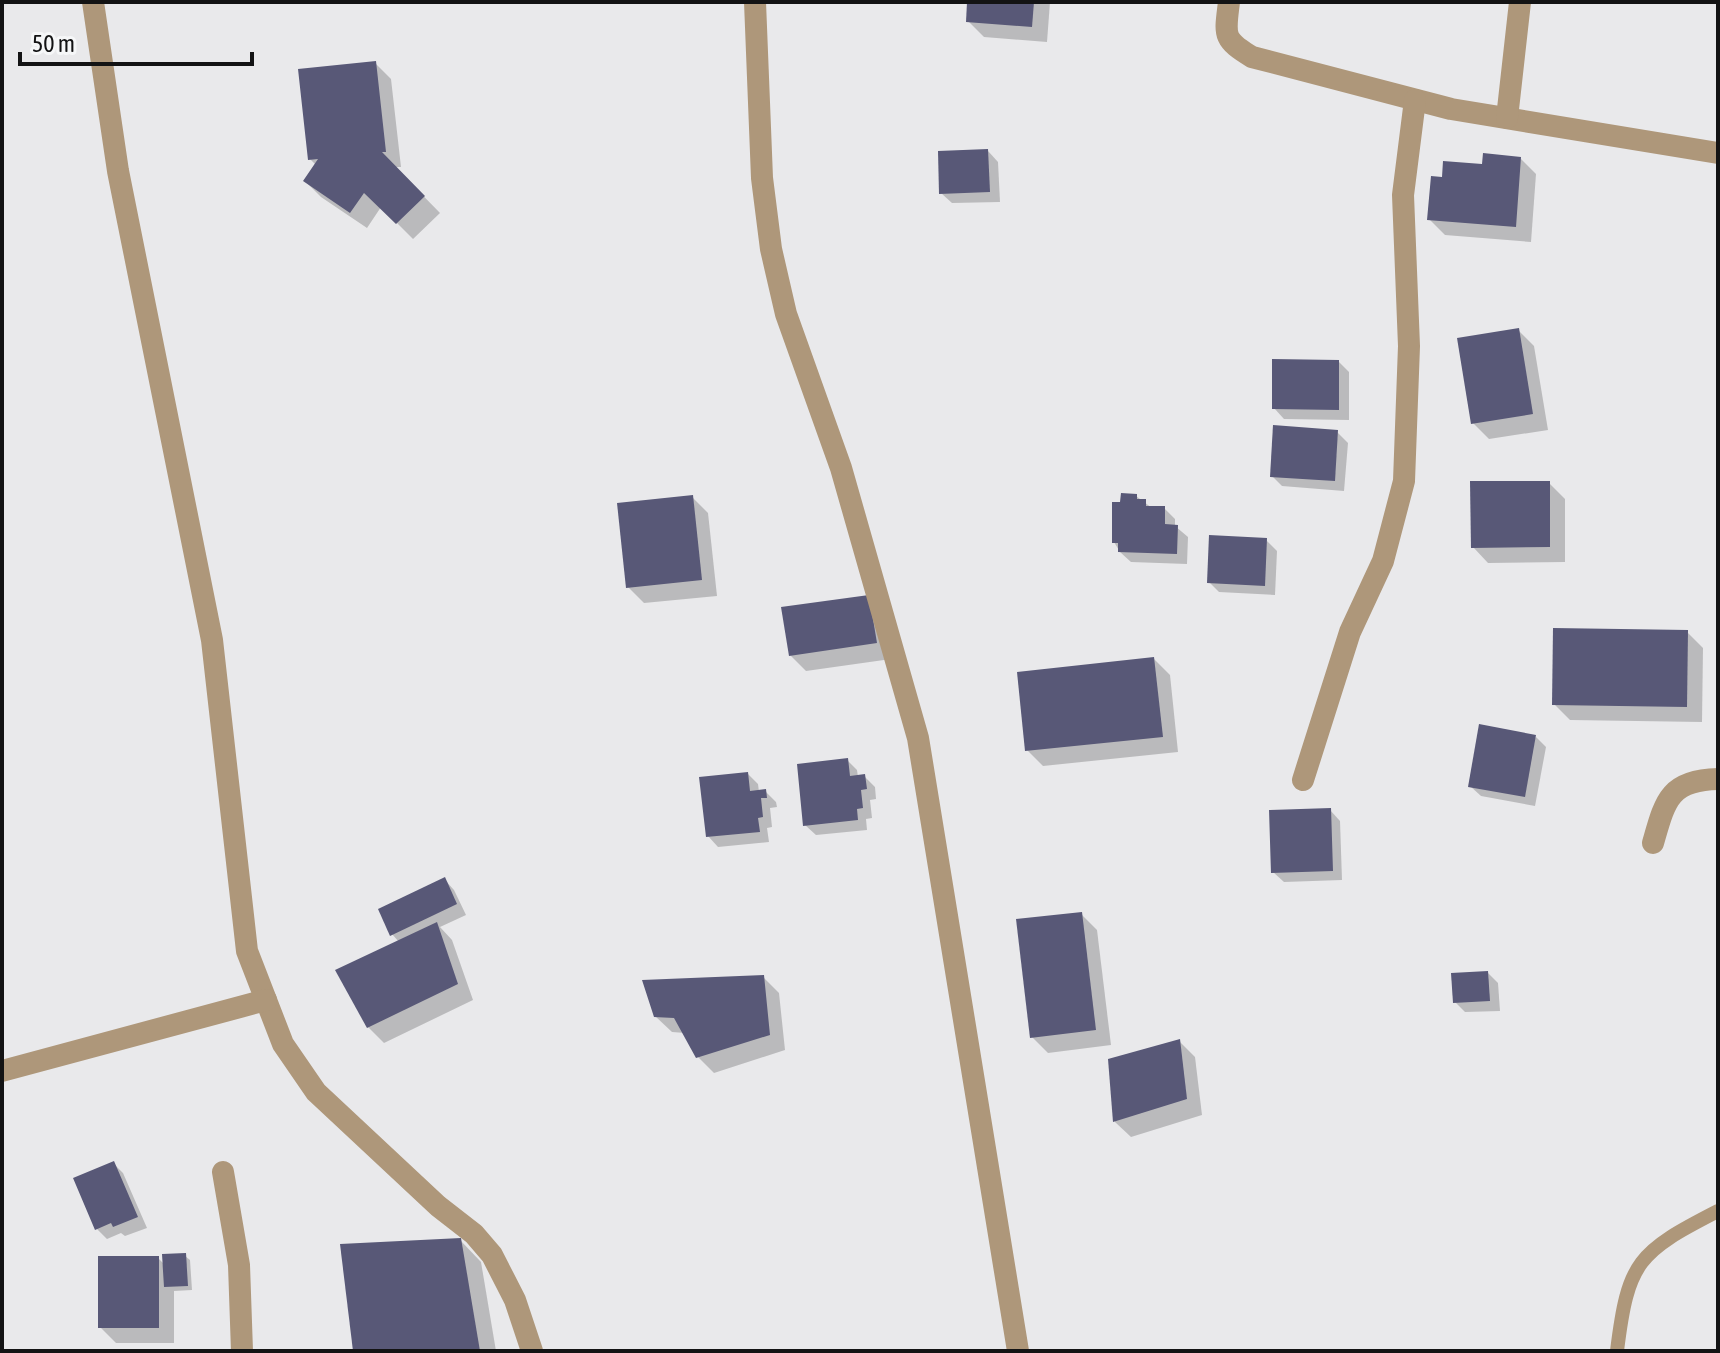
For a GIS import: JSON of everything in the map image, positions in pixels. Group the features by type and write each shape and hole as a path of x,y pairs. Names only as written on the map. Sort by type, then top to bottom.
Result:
{"street":[{"path":"93,2 118,171 212,640 247,951 283,1044 316,1092 438,1206 474,1234 492,1255 515,1300 532,1351"},
{"path":"755,2 762,178 771,249 786,314 841,468 918,738 1018,1351"},
{"path":"1229,2 1227,39 1252,57 1415,100 1718,153"},
{"path":"1507,118 1520,2"},
{"path":"1303,780 1350,632 1383,561 1404,481 1409,346 1403,195 1415,100"},
{"path":"1653,843 1664,806 1675,790 1686,784 1718,779"},
{"path":"2,1071 266,1000"},
{"path":"223,1172 239,1265 242,1351"}],"lane":[{"path":"1617,1351 1628,1285 1645,1257 1671,1235 1718,1211"}],"building":[{"path":"967,2 1034,2 1032,27 966,22"},
{"path":"376,61 386,152 382,152 425,196 396,224 364,193 350,213 303,181 318,159 308,160 298,69"},
{"path":"988,149 990,192 939,194 938,151"},
{"path":"1483,153 1521,157 1516,227 1427,220 1431,176 1442,177 1443,161 1482,164"},
{"path":"1519,328 1533,414 1471,424 1457,338"},
{"path":"1272,359 1339,360 1339,410 1272,409"},
{"path":"1273,425 1338,430 1335,481 1270,477"},
{"path":"1470,481 1550,481 1550,547 1471,548"},
{"path":"1121,493 1137,494 1137,499 1146,499 1146,506 1165,506 1165,524 1178,525 1177,554 1118,552 1118,543 1112,543 1112,502 1120,502"},
{"path":"693,495 702,580 626,588 617,503"},
{"path":"1209,535 1267,538 1265,586 1207,583"},
{"path":"869,595 877,643 789,656 781,607"},
{"path":"1553,628 1688,630 1687,707 1552,705"},
{"path":"1154,657 1163,737 1025,751 1017,672"},
{"path":"1479,724 1536,735 1525,797 1468,787"},
{"path":"848,758 850,776 865,774 867,789 861,790 863,808 857,809 858,820 803,826 797,764"},
{"path":"748,772 750,791 766,789 767,798 761,798 763,817 758,818 760,832 706,837 699,777"},
{"path":"1331,808 1333,871 1271,873 1269,810"},
{"path":"445,877 457,904 390,936 378,909"},
{"path":"1082,912 1096,1030 1030,1038 1016,919"},
{"path":"437,922 458,984 367,1028 335,970"},
{"path":"1488,971 1490,1001 1453,1003 1451,973"},
{"path":"764,975 770,1035 696,1058 674,1018 654,1017 642,980"},
{"path":"1180,1039 1187,1099 1113,1122 1108,1059"},
{"path":"114,1161 138,1217 95,1230 73,1178"},
{"path":"461,1238 480,1351 353,1351 340,1244"},
{"path":"186,1253 188,1286 164,1287 162,1254"},
{"path":"98,1256 159,1256 159,1328 98,1328"}]}
